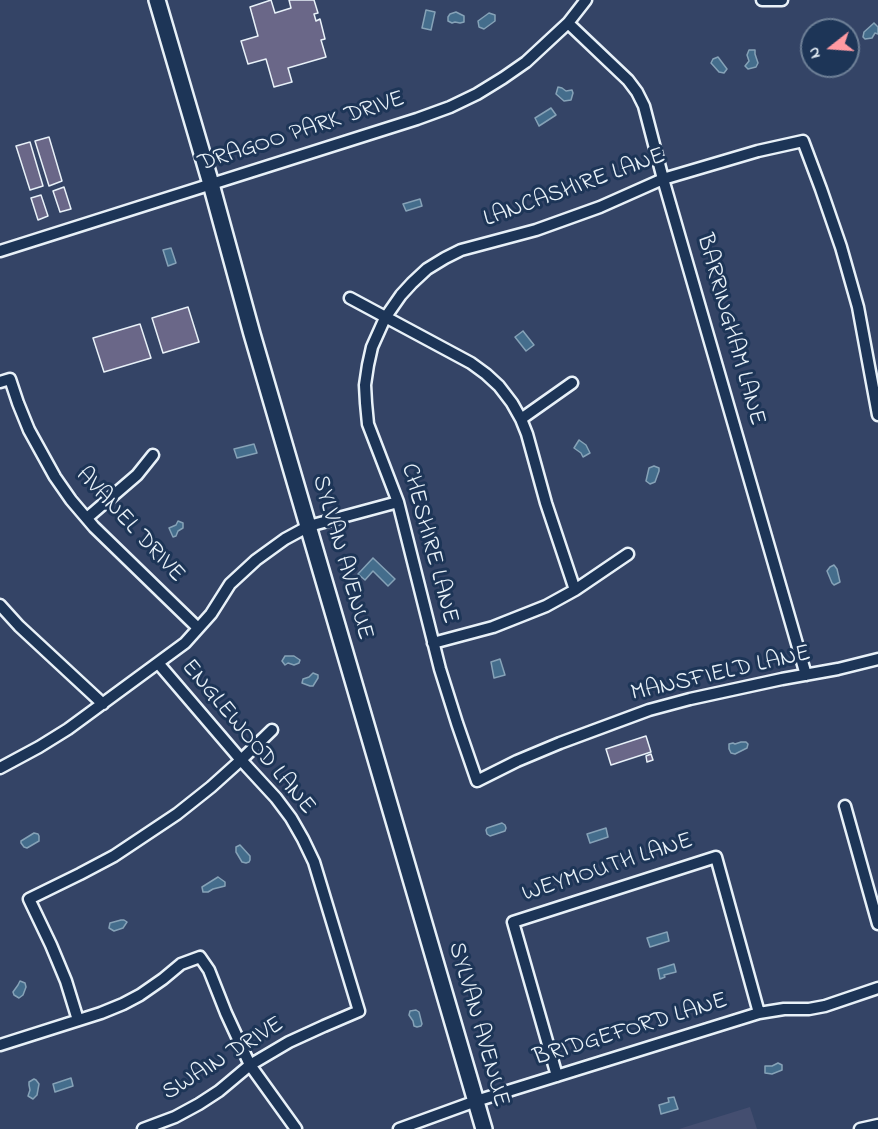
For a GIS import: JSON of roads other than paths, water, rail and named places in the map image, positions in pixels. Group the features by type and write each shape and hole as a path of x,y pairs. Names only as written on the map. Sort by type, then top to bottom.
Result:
{"main road":[{"name":"SYLVAN AVENUE","path":"158,0 252,334 484,1129"}],"street":[{"name":"DRAGOO PARK DRIVE","path":"0,251 450,107 477,94 526,62 568,23 586,0"},
{"path":"762,0 782,0"},
{"name":"BARRINGHAM LANE","path":"568,23 628,80 644,106 806,675"},
{"name":"LANCASHIRE LANE","path":"386,318 401,295 427,269 461,250 536,230 600,207 663,179 758,151 803,141 835,228 858,307 878,415"},
{"path":"350,298 471,363 500,386 512,403 527,434 546,503 575,590"},
{"name":"CHESHIRE LANE","path":"386,318 372,347 368,365 365,385 368,424 398,502 433,644 477,781"},
{"name":"AVANEL DRIVE","path":"5,381 42,455 66,492 87,518 198,628"},
{"path":"521,419 572,383"},
{"path":"87,518 137,475 153,455"},
{"path":"0,768 68,729 185,643 211,614 230,584 256,560 285,539 309,526 398,502"},
{"path":"433,644 493,627 546,606 575,590 628,554"},
{"path":"2,612 103,704"},
{"name":"MANSFIELD LANE","path":"477,781 560,743 649,710 733,689 878,659"},
{"name":"ENGLEWOOD LANE","path":"158,663 291,818 314,862 359,1011"},
{"path":"78,1020 66,981 29,898 114,856 146,836 202,794 272,729"},
{"path":"845,806 878,924"},
{"name":"WEYMOUTH LANE","path":"557,1076 513,921 716,857 759,1013"},
{"path":"0,1045 123,1004 181,964 200,957 209,970 250,1065 296,1129"},
{"name":"BRIDGEFORD LANE","path":"399,1129 476,1101 759,1013 825,1006 878,988"},
{"name":"SWAIN DRIVE","path":"143,1129 175,1117 199,1104 219,1091 250,1065 306,1034 359,1011"},
{"path":"860,1129 878,1125"}]}
